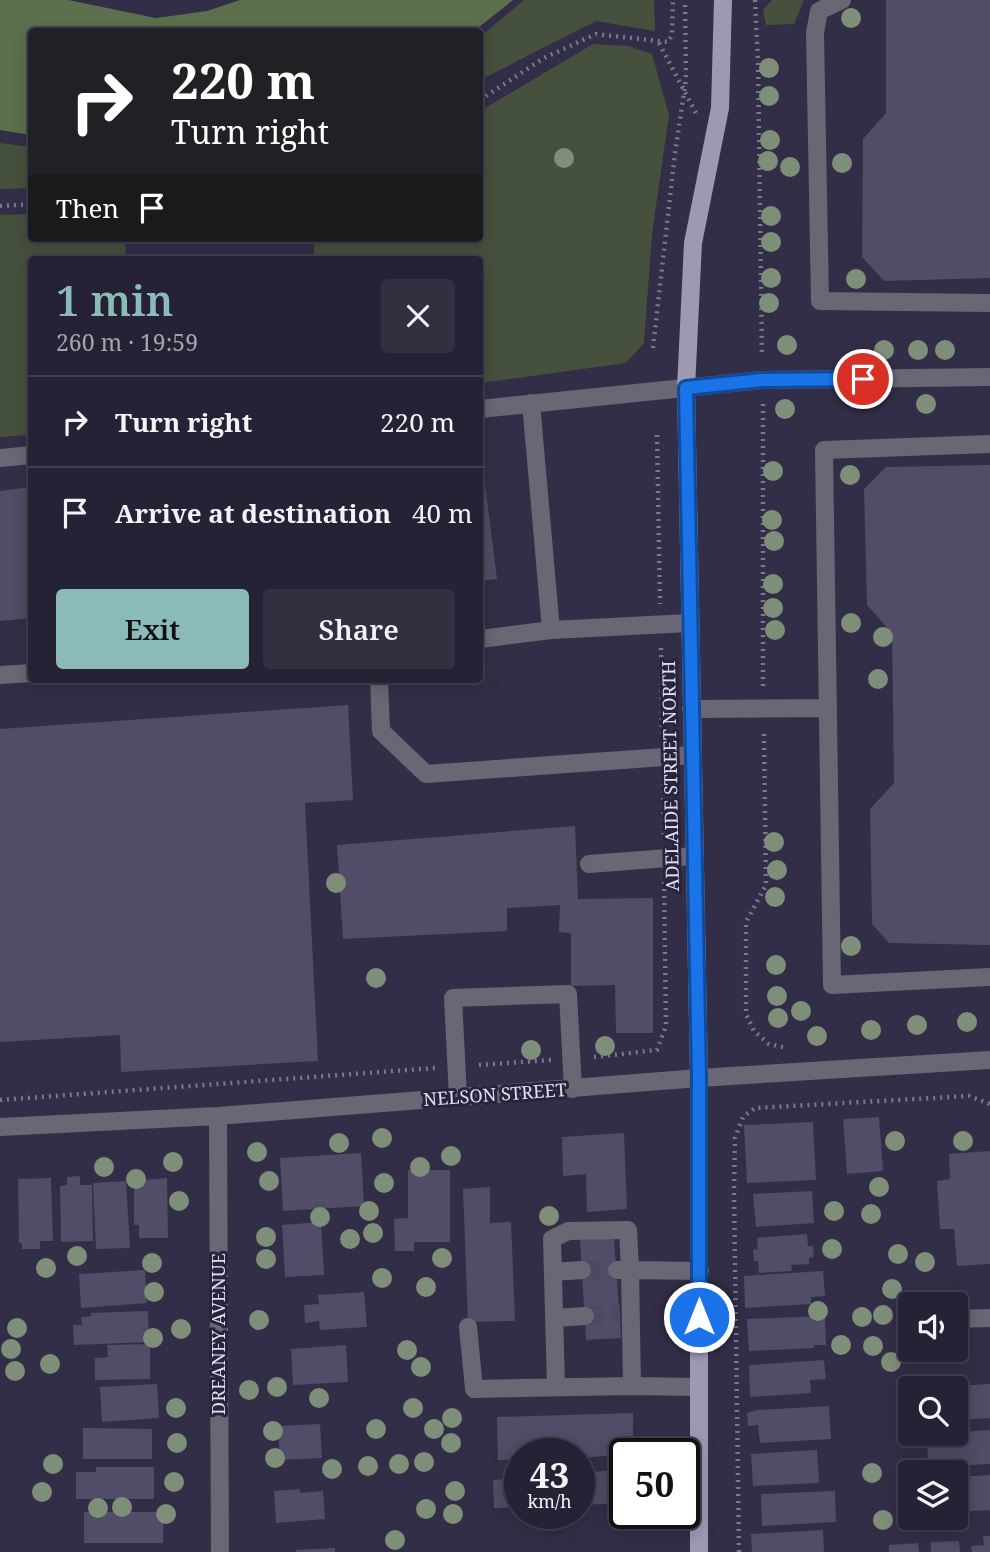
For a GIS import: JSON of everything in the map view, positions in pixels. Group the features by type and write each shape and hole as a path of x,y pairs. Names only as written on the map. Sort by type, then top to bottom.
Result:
{"main road":[{"name":"ADELAIDE STREET NORTH","path":"699,1552 699,1078 686,388 693,243 720,108 723,1"}],"street":[{"path":"842,0 819,11 815,33 820,301 990,303"},
{"path":"483,409 762,380 990,377"},
{"path":"531,403 551,630"},
{"path":"990,444 824,450 832,985 990,976"},
{"path":"0,458 28,455"},
{"path":"483,639 551,630 689,623"},
{"path":"0,675 28,673"},
{"path":"379,683 381,731 426,774 692,755"},
{"path":"691,709 828,708"},
{"path":"589,864 694,856"},
{"path":"458,1097 453,998 568,994 573,1089"},
{"name":"NELSON STREET","path":"0,1127 218,1116 699,1078 990,1060"},
{"name":"DREANEY AVENUE","path":"218,1116 220,1552"},
{"path":"556,1385 552,1239 568,1231 628,1230 623,1270 632,1386"},
{"path":"553,1272 582,1270"},
{"path":"623,1270 700,1271"},
{"path":"554,1318 585,1316"},
{"path":"968,1319 990,1318"},
{"path":"468,1327 474,1389 556,1385 699,1387"}],"path":[{"path":"483,98 544,58 596,34 668,42 671,38 673,0"},
{"path":"755,0 762,355"},
{"path":"653,348 684,90 685,1"},
{"path":"659,43 713,145"},
{"path":"0,206 28,204"},
{"path":"763,402 763,687"},
{"path":"0,1100 657,1050 666,1026 657,435"},
{"path":"739,1552 734,1191 735,1138 743,1117 755,1108 969,1096 990,1104"}],"shaded area":[{"path":"0,0 68,0 156,18 207,11 240,0 513,0 478,28 28,28 28,135 0,130"},
{"path":"524,0 654,0 655,31 596,21 483,78 483,34"},
{"path":"772,0 804,0 794,24 766,25 763,10"},
{"path":"593,44 628,46 652,54 669,115 652,234 644,343 626,363 483,383 483,256 314,256 314,242 483,242 483,109"},
{"path":"0,143 28,147 28,188 0,189"},
{"path":"28,214 28,242 125,242 126,256 28,256 28,435 0,437 0,215"}],"building":[{"path":"886,0 990,0 990,278 884,281 862,257 863,139 886,113"},
{"path":"990,465 990,945 889,943 872,924 870,809 894,783 892,633 867,605 864,489 886,467"},
{"path":"483,468 497,579 483,581"},
{"path":"28,488 28,618 0,621 0,491"},
{"path":"348,705 353,800 305,803 318,1061 121,1072 120,1035 0,1042 0,729"},
{"path":"575,826 578,899 653,898 653,1033 616,1033 615,985 571,986 571,933 559,932 560,905 507,908 507,931 343,939 337,845"},
{"path":"879,1117 883,1171 847,1174 843,1119"},
{"path":"813,1122 816,1180 747,1183 744,1125"},
{"path":"624,1133 627,1209 587,1212 586,1174 563,1176 562,1137"},
{"path":"990,1151 990,1264 957,1266 954,1229 940,1229 937,1181 950,1179 949,1154"},
{"path":"361,1153 364,1206 283,1211 280,1158"},
{"path":"408,1170 450,1170 450,1242 414,1242 414,1251 395,1251 394,1219 408,1218"},
{"path":"80,1176 80,1185 92,1185 93,1241 61,1242 60,1186 67,1185 67,1177"},
{"path":"51,1178 53,1241 40,1241 40,1249 22,1249 22,1243 19,1243 18,1179"},
{"path":"167,1178 168,1238 139,1238 139,1225 134,1225 134,1181"},
{"path":"126,1181 130,1248 96,1249 93,1183"},
{"path":"490,1187 490,1223 511,1222 515,1321 468,1322 463,1189"},
{"path":"812,1191 814,1223 756,1227 753,1194"},
{"path":"321,1222 324,1275 285,1277 282,1225"},
{"path":"807,1234 808,1246 813,1246 814,1257 809,1258 809,1264 791,1265 792,1271 759,1273 753,1250 758,1249 757,1238"},
{"path":"614,1238 621,1338 586,1340 580,1240"},
{"path":"145,1270 147,1303 81,1308 79,1274"},
{"path":"823,1271 825,1296 811,1297 811,1304 745,1308 744,1276"},
{"path":"364,1292 367,1327 320,1330 319,1321 305,1323 304,1305 319,1304 318,1295"},
{"path":"148,1311 149,1342 74,1345 73,1325 82,1325 81,1317 91,1316 91,1313"},
{"path":"825,1316 826,1345 749,1351 747,1319"},
{"path":"150,1344 150,1379 95,1380 95,1358 108,1357 107,1345"},
{"path":"346,1345 348,1382 293,1385 291,1349"},
{"path":"824,1360 826,1379 810,1380 811,1393 750,1397 749,1365"},
{"path":"157,1384 159,1418 102,1422 100,1387"},
{"path":"990,1384 990,1418 968,1419 968,1385"},
{"path":"829,1406 831,1439 760,1443 758,1425 748,1426 747,1413 757,1410"},
{"path":"633,1413 633,1438 609,1438 609,1456 595,1457 595,1438 504,1438 504,1460 498,1460 497,1417"},
{"path":"320,1424 322,1458 280,1460 278,1426"},
{"path":"83,1428 152,1429 152,1459 83,1459"},
{"path":"990,1430 990,1464 968,1465 968,1460 928,1460 927,1446 968,1446 968,1431"},
{"path":"817,1450 819,1483 753,1486 751,1454"},
{"path":"96,1467 154,1467 154,1499 76,1499 76,1472 96,1472"},
{"path":"609,1470 609,1504 595,1504 595,1472"},
{"path":"990,1475 990,1510 968,1511 968,1476"},
{"path":"504,1479 504,1508 494,1508 493,1480"},
{"path":"300,1489 300,1493 323,1491 325,1519 276,1523 274,1491"},
{"path":"835,1491 836,1522 762,1526 761,1494"},
{"path":"84,1512 164,1512 163,1543 84,1543"},
{"path":"823,1530 824,1552 752,1552 751,1534"},
{"path":"983,1536 990,1536 990,1552 972,1552 971,1546 984,1545"},
{"path":"959,1541 960,1552 931,1552 931,1542"},
{"path":"918,1543 919,1552 889,1552 889,1545"},
{"path":"335,1548 335,1552 296,1552 296,1550"}],"tunnel":[{"path":"582,1270 617,1270"},
{"path":"585,1316 620,1314"}],"route":[{"path":"699,1317 699,1078 686,388 762,380 863,379"}]}
